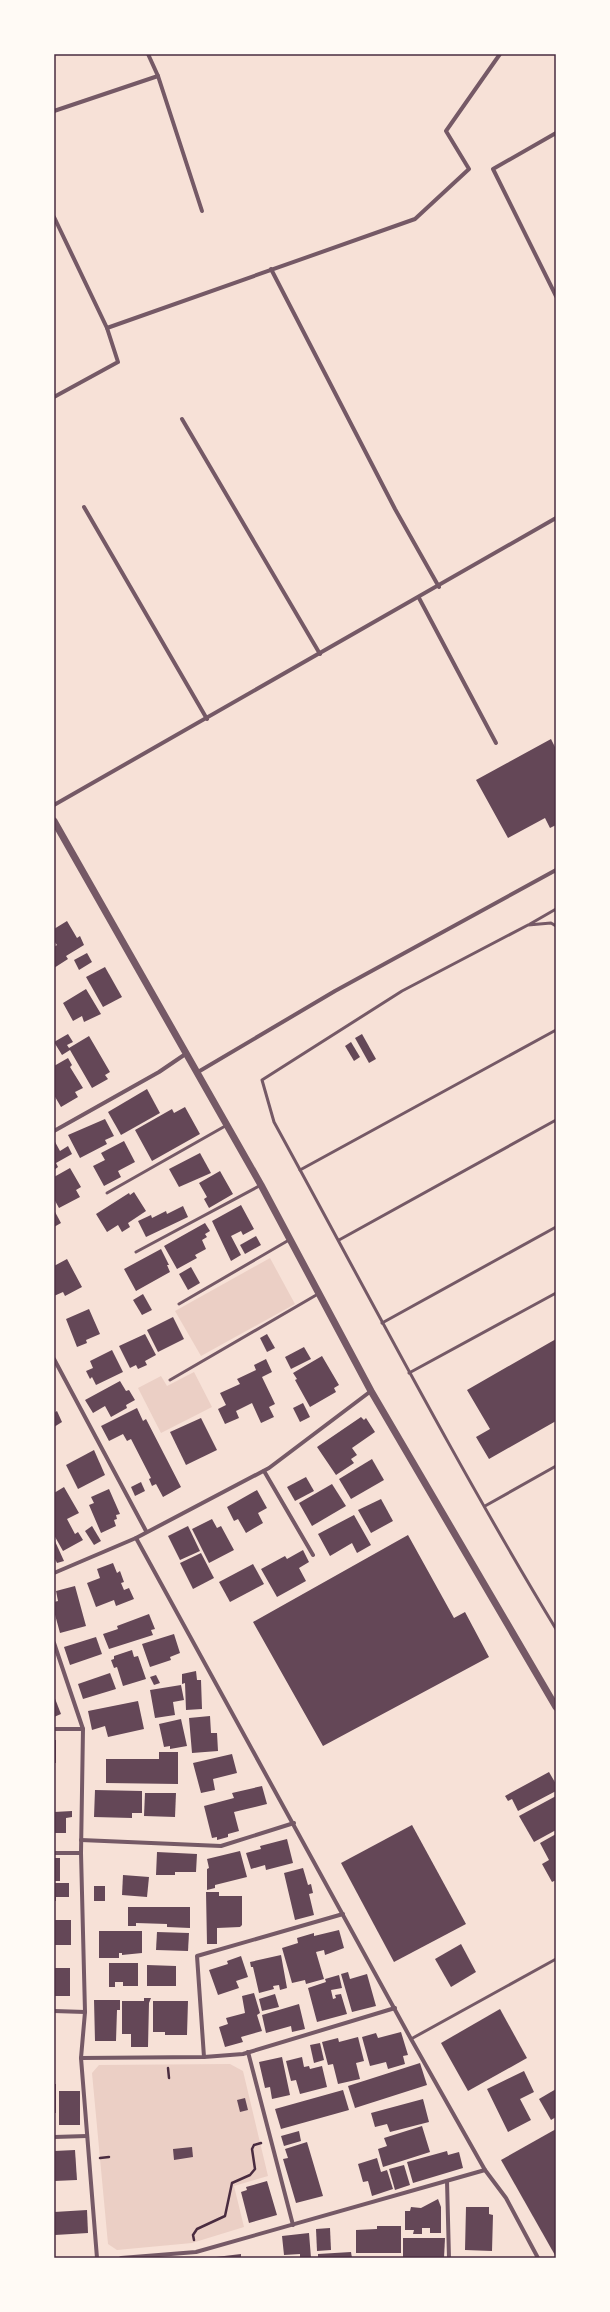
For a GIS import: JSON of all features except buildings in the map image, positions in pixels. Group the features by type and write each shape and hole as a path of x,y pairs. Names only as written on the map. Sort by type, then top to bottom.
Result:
{"street":[{"path":"148,54 158,76 202,211"},
{"path":"107,328 415,219 469,169 446,131 500,54"},
{"path":"54,111 158,76"},
{"path":"556,133 493,169 556,296"},
{"path":"54,217 107,328 118,362 54,397"},
{"path":"271,269 394,509 439,587"},
{"path":"182,419 320,654"},
{"path":"84,507 207,719"},
{"path":"54,806 439,587 556,518"},
{"path":"419,598 496,743"},
{"path":"54,821 261,1185 371,1391 556,1707"},
{"path":"198,1072 335,991 556,870"},
{"path":"54,1131 159,1072 187,1053"},
{"path":"54,1359 146,1531"},
{"path":"54,1573 136,1538 146,1531 264,1471 371,1391"},
{"path":"264,1471 312,1555"},
{"path":"136,1538 294,1823 394,2008 485,2170 506,2198 538,2258"},
{"path":"54,1643 83,1729 81,1853 85,2012 81,2058 97,2258"},
{"path":"54,1729 83,1729"},
{"path":"81,1840 221,1846 294,1823"},
{"path":"54,1853 81,1853"},
{"path":"204,2058 197,1956 343,1914"},
{"path":"81,2058 204,2058 248,2052 394,2008"},
{"path":"54,2011 85,2012"},
{"path":"248,2052 293,2225"},
{"path":"54,2137 87,2136"},
{"path":"121,2258 196,2252 485,2170"},
{"path":"447,2181 449,2258"},
{"path":"196,2252 197,2258"}],"lane":[{"path":"556,909 402,991 262,1080 274,1122 409,1373 485,1506 501,1538 556,1629"},
{"path":"528,925 551,923 556,926"},
{"path":"300,1170 556,1030"},
{"path":"338,1240 556,1120"},
{"path":"107,1193 227,1125"},
{"path":"136,1252 261,1185"},
{"path":"382,1323 556,1227"},
{"path":"180,1304 291,1239"},
{"path":"409,1373 556,1293"},
{"path":"170,1380 320,1294"},
{"path":"485,1506 556,1466"},
{"path":"412,2039 556,1959"}],"path":[{"path":"196,2252 194,2235 197,2229 225,2216 232,2183 250,2176 255,2169 252,2149 254,2145 271,2140"}],"shaded area":[{"path":"270,1258 295,1304 201,1356 175,1311"},
{"path":"194,1372 212,1407 161,1433 138,1388 161,1376 167,1386"},
{"path":"230,2064 243,2071 268,2176 234,2186 244,2227 192,2243 117,2250 108,2244 92,2073 99,2065"}]}
